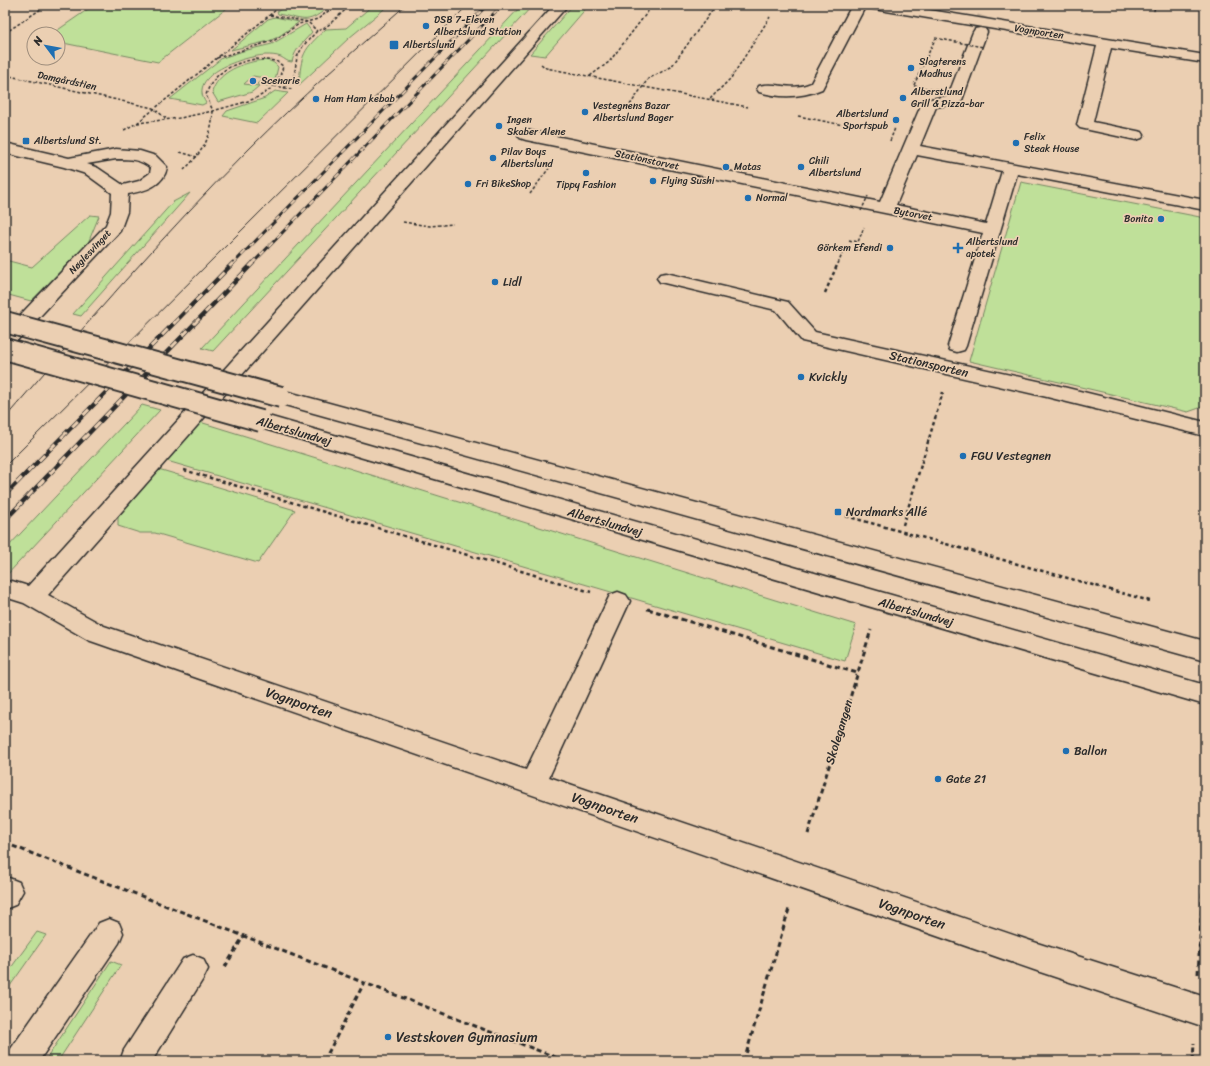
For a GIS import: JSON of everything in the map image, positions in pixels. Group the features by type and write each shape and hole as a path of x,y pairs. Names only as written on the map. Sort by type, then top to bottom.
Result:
{"street":[{"path":"154,461 561,5"},
{"path":"764,89 788,93 808,90 817,86 859,5"},
{"name":"Vognporten","path":"874,5 1205,59"},
{"name":"Bytorvet","path":"980,32 954,100 930,103 886,209 992,230"},
{"path":"1105,43 1085,125 1136,135"},
{"name":"Stationstorvet","path":"526,135 886,209"},
{"path":"5,148 69,163 92,171 120,191 136,188 147,183 156,177 159,172 159,167 151,160 127,154 69,163"},
{"path":"911,149 1205,205"},
{"path":"957,346 1011,168"},
{"name":"Nøglesvinget","path":"5,342 114,227 119,212 120,191"},
{"name":"Stationsporten","path":"666,278 782,306 809,337 1040,388 1205,429"},
{"path":"5,322 1205,651"},
{"name":"Albertslundvej","path":"5,349 261,421 1205,695"},
{"name":"Vognporten","path":"154,461 22,594 96,633 1033,956 1200,1010"},
{"path":"533,784 618,600"},
{"path":"21,1061 109,933"},
{"path":"134,1061 193,969"}],"path":[{"path":"5,33 47,5"},
{"path":"167,119 153,108 282,5"},
{"path":"215,59 232,52 268,43 299,24 318,20 336,5"},
{"path":"284,88 294,77 297,57 303,46 317,31 325,28 351,5"},
{"path":"590,77 609,62 653,5"},
{"path":"1154,11 1155,5"},
{"path":"630,105 648,79 671,67 714,8"},
{"path":"269,15 308,22 317,31"},
{"path":"710,99 732,78 770,17"},
{"path":"935,38 983,46"},
{"path":"137,123 185,118 213,111 257,98 274,86 283,75 283,66 278,60 269,58 237,63 221,72 210,83 206,95 213,111"},
{"path":"543,64 546,68 749,107"},
{"name":"Damgårdstien","path":"5,75 153,108"},
{"path":"274,86 292,89"},
{"path":"914,86 965,95"},
{"path":"796,116 843,124"},
{"path":"890,141 895,128"},
{"path":"530,194 568,144"},
{"path":"861,211 868,196"},
{"path":"402,222 430,226 453,224"},
{"path":"825,293 846,247"},
{"path":"902,525 943,392"},
{"path":"154,461 857,672"},
{"path":"846,516 1150,601"},
{"name":"Skolegangen","path":"808,834 870,630"},
{"path":"5,843 565,1061"},
{"path":"1193,1061 1200,1010 1205,851"},
{"path":"744,1061 789,909"},
{"path":"324,1061 364,983"}],"green space":[{"path":"94,5 231,5 158,62 66,44 66,26 64,26"},
{"path":"286,5 331,5 317,16 301,19 278,14 277,12"},
{"path":"373,5 389,5 349,38 299,85 302,59 312,42 326,29 346,28"},
{"path":"522,5 533,5 213,351 202,348"},
{"path":"573,5 589,5 545,56 530,54"},
{"path":"275,17 299,22 278,37 269,41 231,50 268,19"},
{"path":"306,24 312,32 298,49 292,62 279,56 271,55 245,59 221,68 211,75 204,83 202,93 206,103 202,105 170,99 222,58 272,44"},
{"path":"262,60 276,64 278,67 275,80 268,86 257,84 264,78 253,76 244,84 259,86 252,92 218,102 212,92 219,80 230,71 242,65"},
{"path":"275,91 288,93 257,123 223,116 227,111 265,98"},
{"path":"1021,182 1205,218 1205,406 1188,412 969,361"},
{"path":"190,193 81,316 73,314 173,202"},
{"path":"90,215 99,216 88,243 31,301 5,294 5,260 32,267"},
{"path":"142,405 160,410 5,577 5,550"},
{"path":"200,422 856,625 845,661 167,461"},
{"path":"155,468 295,510 258,563 155,533 140,533 118,526 118,517 145,486 144,478"},
{"path":"37,932 46,935 5,993 5,976"},
{"path":"111,961 121,965 58,1061 45,1061"}],"tunnel":[{"path":"980,32 987,12"}],"tram line":[{"path":"5,418 124,282 216,182 306,94 406,5"},
{"path":"5,466 468,5"}],"railway":[{"path":"233,264 487,5"},
{"path":"252,264 502,5"},
{"path":"5,495 233,263"},
{"path":"5,520 253,263"}],"place":[{"name":"DSB 7-Eleven Albertslund Station","path":"426,26"},
{"name":"Albertslund","path":"394,45"},
{"name":"Slagterens Madhus","path":"911,68"},
{"name":"Scenarie","path":"253,81"},
{"name":"Alberstlund Grill & Pizza-bar","path":"903,98"},
{"name":"Ham Ham kebab","path":"316,99"},
{"name":"Vestegnens Bazar Albertslund Bager","path":"585,112"},
{"name":"Albertslund Sportspub","path":"896,120"},
{"name":"Ingen Skaber Alene","path":"499,126"},
{"name":"Albertslund St.","path":"26,141"},
{"name":"Felix Steak House","path":"1016,143"},
{"name":"Pilav Boys Albertslund","path":"493,158"},
{"name":"Matas","path":"726,167"},
{"name":"Chili Albertslund","path":"801,167"},
{"name":"Tippy Fashion","path":"586,173"},
{"name":"Flying Sushi","path":"653,181"},
{"name":"Fri BikeShop","path":"468,184"},
{"name":"Normal","path":"748,198"},
{"name":"Bonita","path":"1161,219"},
{"name":"Görkem Efendi","path":"890,248"},
{"name":"Albertslund apotek","path":"958,248"},
{"name":"Lidl","path":"495,282"},
{"name":"Kvickly","path":"801,377"},
{"name":"FGU Vestegnen","path":"963,456"},
{"name":"Nordmarks Allé","path":"838,512"},
{"name":"Ballon","path":"1066,751"},
{"name":"Gate 21","path":"938,779"},
{"name":"Vestskoven Gymnasium","path":"388,1037"}]}
